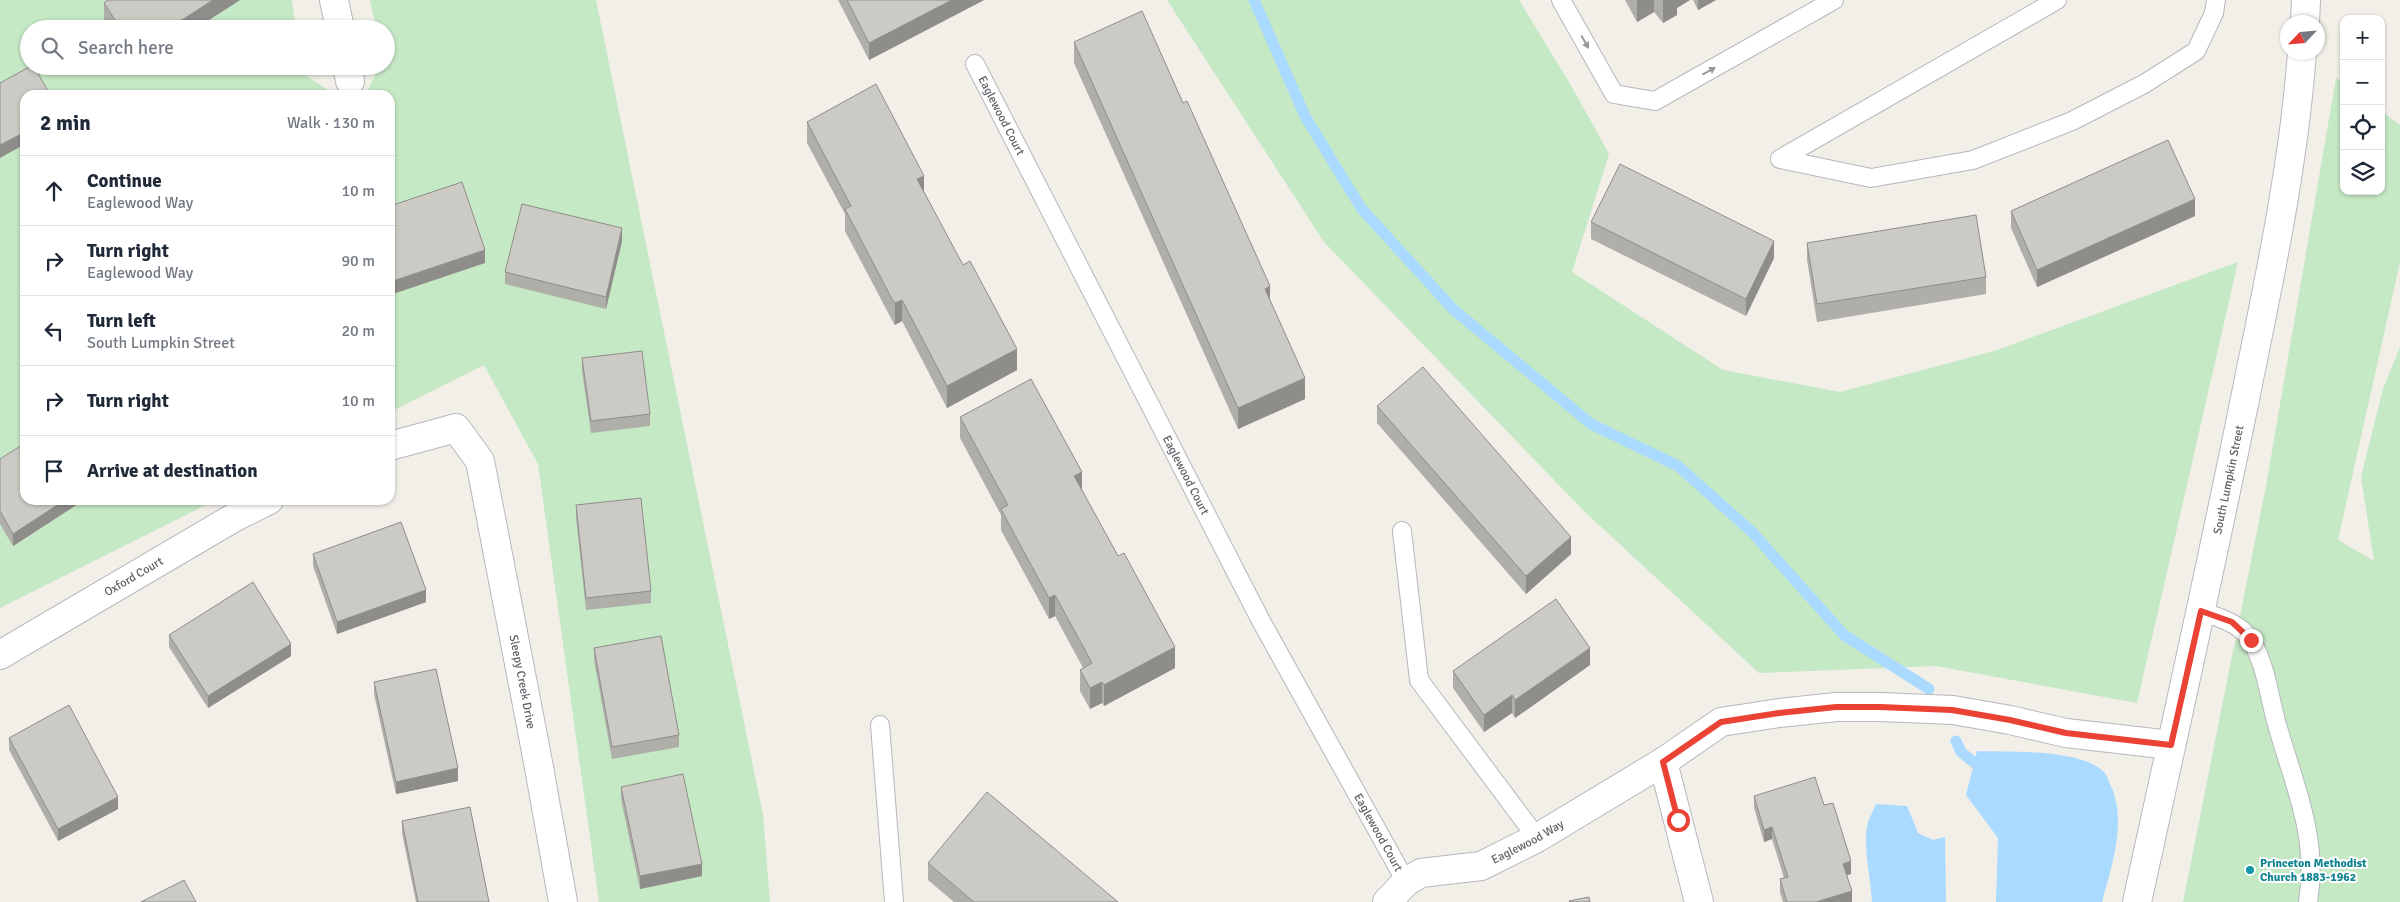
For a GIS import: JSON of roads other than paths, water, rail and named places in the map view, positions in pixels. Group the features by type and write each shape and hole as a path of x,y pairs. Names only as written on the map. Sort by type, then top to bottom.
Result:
{"street":[{"path":"334,0 338,20"},
{"path":"2305,15 2306,0"},
{"name":"South Lumpkin Street","path":"2137,902 2201,611 2271,270 2299,92 2301,60"},
{"name":"Sleepy Creek Drive","path":"395,445 456,428 480,461 538,762 562,902"},
{"name":"Oxford Court","path":"0,655 234,517 259,505"},
{"name":"Eaglewood Way","path":"1387,902 1406,882 1421,873 1481,866 1537,838 1663,762 1721,722 1836,707 1952,710 2010,720 2066,733 2171,745"},
{"path":"1663,762 1698,902"}],"lane":[{"path":"1561,0 1614,94 1655,102 1834,0"},
{"path":"2057,0 1780,159 1871,178 1973,160 2072,121 2144,84 2196,51 2214,13 2216,0"},
{"name":"Eaglewood Court","path":"975,64 1261,621 1406,882"},
{"path":"1402,531 1419,680 1537,838"},
{"path":"2201,611 2232,622 2251,640 2264,669 2276,722 2301,801 2310,846 2311,883 2308,902"},
{"path":"880,726 894,902"}],"water":[{"path":"1977,751 2044,753 2062,756 2079,759 2105,773 2116,800 2118,829 2113,859 2102,902 1996,902 1998,838 1966,795"},
{"path":"1876,804 1907,806 1918,833 1933,840 1945,837 1946,902 1872,902 1867,861 1866,831"}],"waterway":[{"path":"1254,0 1305,116 1361,208 1453,309 1591,424 1678,466 1752,532 1844,635 1929,689"},
{"path":"1956,741 1961,752 1985,771"}],"place":[{"name":"Princeton Methodist Church 1883-1962","path":"2250,870"}]}
